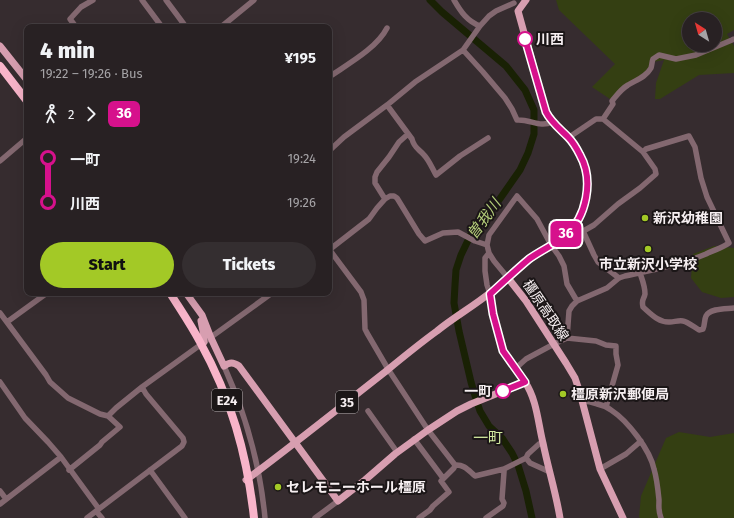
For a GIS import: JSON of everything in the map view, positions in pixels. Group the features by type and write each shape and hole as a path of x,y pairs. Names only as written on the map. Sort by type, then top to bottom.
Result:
{"highway":[{"path":"0,66 24,97"},
{"name":"E24","path":"172,296 200,342 228,403 246,464 254,518"}],"main road":[{"path":"508,278 531,258 571,230 582,212 586,199 587,187 587,177 583,161 577,150 568,138 552,122 546,112 518,10 526,0"},
{"path":"0,46 24,76"},
{"name":"橿原高取線","path":"246,480 295,443 424,340 490,294 508,278 522,294 574,378 582,401 600,469 623,518"},
{"path":"188,296 202,315 224,366 230,363 234,363 239,366 338,501 414,439 457,411 525,382 533,400 539,420 560,518"},
{"path":"191,300 200,317 204,342"}],"street":[{"path":"74,24 70,19 81,7 92,0"},
{"path":"142,0 160,24"},
{"path":"166,0 184,24"},
{"path":"225,24 254,0"},
{"path":"454,0 464,16 479,27"},
{"path":"332,148 344,137 415,82 465,48 479,27 489,16 514,2 518,10"},
{"path":"332,75 357,58 379,40 387,28"},
{"path":"603,119 613,104 612,101 619,92 645,74 651,68 653,59 659,55 676,59 696,55 734,38"},
{"path":"465,48 505,98 517,120 542,124 552,122"},
{"path":"387,105 412,139 413,143 424,154 436,175 460,156 488,138"},
{"path":"560,239 564,242 594,225 656,174 655,169 643,152 603,119 596,119 568,138"},
{"path":"385,199 375,183 375,177 399,142 408,134"},
{"path":"568,338 569,311 577,302 607,288 619,278 671,266 729,243 707,198 701,178 695,147 689,136 646,149 643,152"},
{"path":"0,161 24,141"},
{"path":"332,248 369,219 385,199 390,196 397,198 419,234 425,241 443,233 458,232 475,241 487,245"},
{"path":"508,278 494,261 489,253 487,245 489,235 517,196 537,219 557,253 564,266 567,284 577,302"},
{"path":"583,232 598,262 619,278"},
{"path":"489,253 485,258 487,285 503,351 525,382"},
{"path":"332,254 361,292 364,300 365,329 367,333 388,369 428,430 455,465"},
{"path":"640,273 644,286 644,296 642,300 643,307 653,317 664,322 680,320 703,330 708,313 734,308"},
{"path":"7,322 43,296"},
{"path":"108,416 142,387 268,296"},
{"path":"0,313 50,382 68,398 100,414 108,416 120,427 70,470"},
{"path":"516,368 526,359 568,338 596,341 606,345 616,346 618,364 606,407"},
{"path":"204,342 206,357 224,402 240,453 246,480 250,518"},
{"path":"224,366 248,426 261,485 265,518"},
{"path":"0,382 25,418 61,457 102,518"},
{"path":"87,518 182,446 184,442 183,438 146,394 142,387"},
{"path":"582,401 587,401 606,407 616,414 635,432 652,461 655,470 659,501 658,511 661,518"},
{"path":"368,411 397,452"},
{"path":"414,439 443,478"},
{"path":"600,469 626,454 641,441"},
{"path":"455,465 458,464 464,466 475,476 506,468 525,459 528,454 539,444 543,443"},
{"path":"0,504 61,457"},
{"path":"525,459 530,463 550,472"},
{"path":"419,518 449,492 441,481 454,468 455,465"},
{"path":"486,518 503,506 504,503 502,499 504,472 506,468"},
{"path":"150,470 185,518"},
{"path":"0,491 6,500"},
{"path":"315,518 338,501"}],"green space":[{"path":"556,0 734,0 734,30 727,34 734,46 734,73 699,75 660,99 655,99 656,83 664,60 653,62 646,71 610,99 592,87 615,64 559,10"},
{"path":"714,246 734,248 734,297 721,298 702,292 691,278 693,254"},
{"path":"679,432 710,437 734,433 734,518 639,517 641,496 666,438"}],"waterway":[{"name":"曽我川","path":"430,0 506,66 525,90 534,110 534,134 528,153 520,170 485,220 473,230 461,255 456,270 454,303 471,382 480,411 489,426 502,438 518,465 532,518"}],"bus line":[{"name":"36","path":"503,391 525,382 503,351 493,314 490,294 518,268 555,243 571,230 582,212 586,199 587,187 587,177 580,155 568,138 552,122 546,112 525,39"}],"place":[{"name":"川西","path":"525,39"},
{"name":"新沢幼稚園","path":"645,218"},
{"name":"市立新沢小学校","path":"648,249"},
{"name":"一町","path":"503,391"},
{"name":"橿原新沢郵便局","path":"563,394"},
{"name":"セレモニーホール橿原","path":"278,487"}],"district":[{"name":"一町","path":"488,438"}]}
